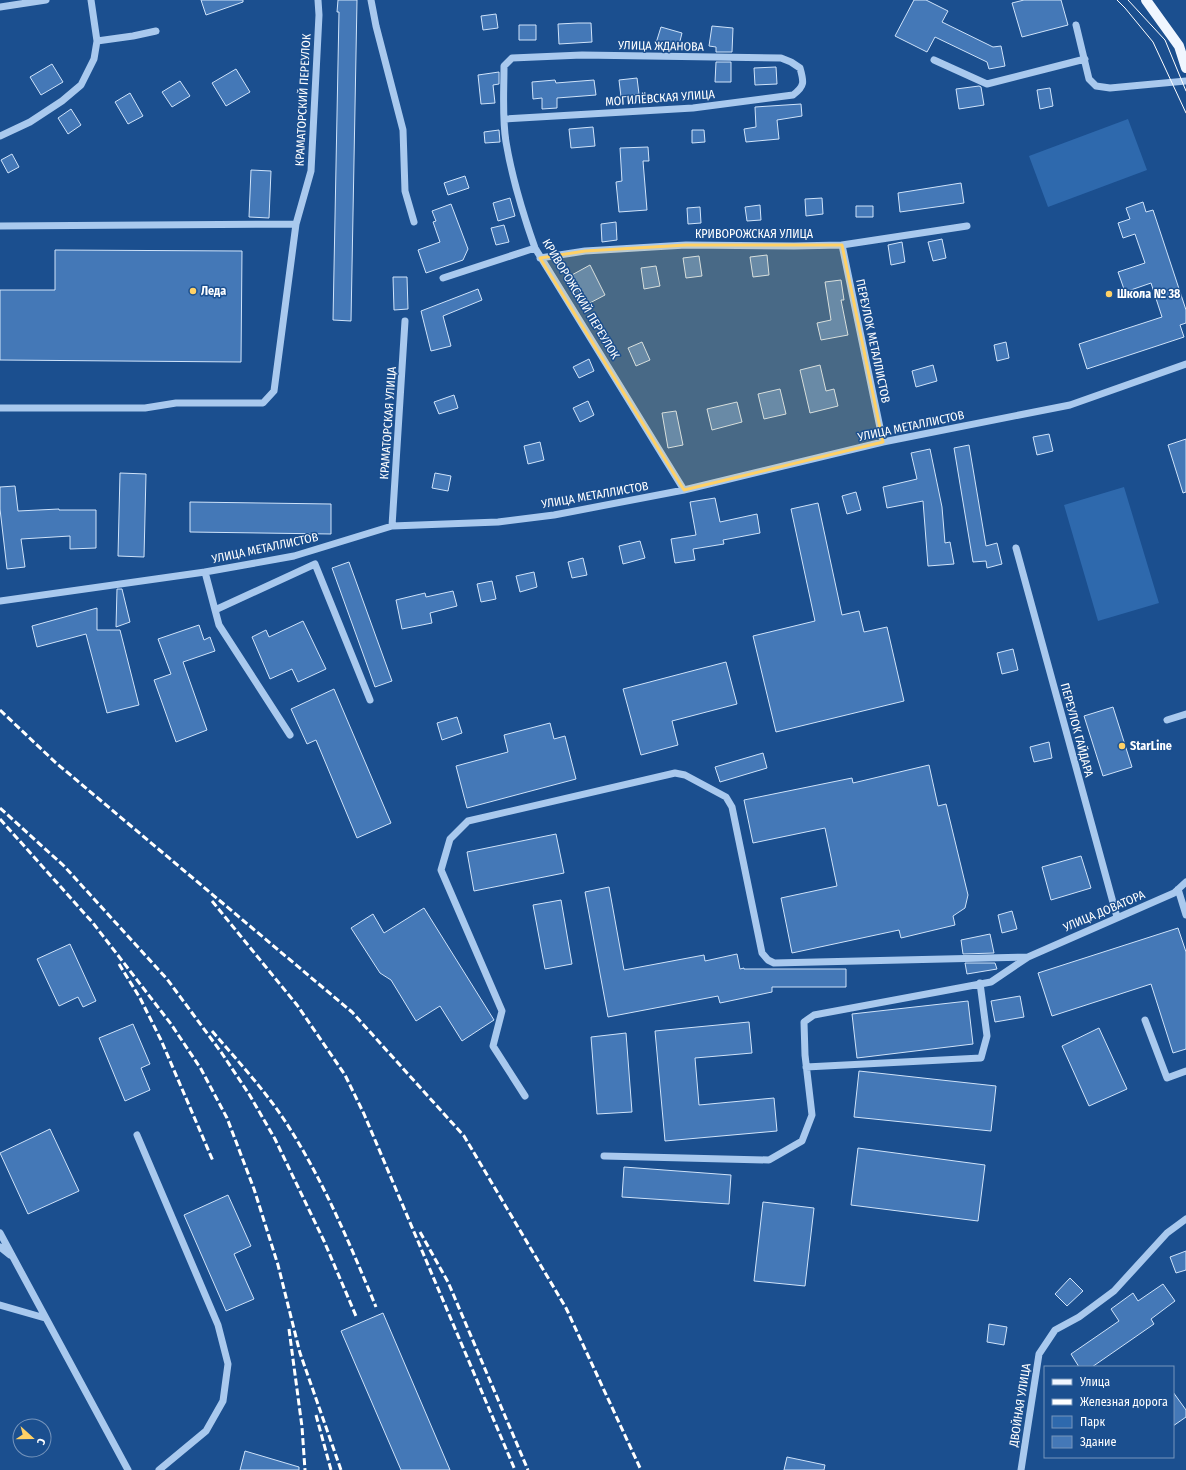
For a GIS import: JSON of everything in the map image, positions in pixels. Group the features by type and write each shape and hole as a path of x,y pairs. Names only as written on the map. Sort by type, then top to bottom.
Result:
{"main road":[{"path":"1146,0 1178,46 1186,68"}],"street":[{"path":"0,7 46,0"},
{"path":"0,136 30,122 62,101 81,85 94,59 97,42 92,0"},
{"name":"КРАМАТОРСКИЙ ПЕРЕУЛОК","path":"0,408 145,408 176,403 262,403 274,391 296,224 311,171 319,15 318,0"},
{"path":"371,0 376,26 403,130 405,191 414,222"},
{"path":"1076,25 1089,79 1096,86 1110,88 1186,81"},
{"path":"97,42 156,31"},
{"name":"УЛИЦА ЖДАНОВА","path":"512,58 582,55 781,58 800,68 802,76"},
{"name":"КРИВОРОЖСКИЙ ПЕРЕУЛОК","path":"512,58 504,66 506,141 523,215 535,248 684,490"},
{"path":"934,60 987,84 1085,59"},
{"name":"МОГИЛЁВСКАЯ УЛИЦА","path":"505,119 693,108 793,95 800,90 803,82 802,76"},
{"path":"0,226 296,224"},
{"name":"КРИВОРОЖСКАЯ УЛИЦА","path":"540,258 585,251 686,244 794,246 842,245 967,226"},
{"name":"ПЕРЕУЛОК МЕТАЛЛИСТОВ","path":"842,245 883,442"},
{"path":"443,278 535,248"},
{"name":"КРАМАТОРСКАЯ УЛИЦА","path":"392,526 405,321"},
{"name":"УЛИЦА МЕТАЛЛИСТОВ","path":"0,601 205,572 294,556 392,526 498,522 554,515 684,490 883,442 1070,405 1186,364"},
{"name":"ПЕРЕУЛОК ГАЙДАРА","path":"1016,548 1117,917"},
{"path":"215,610 315,564 370,700"},
{"path":"205,572 219,625 290,735"},
{"path":"1167,720 1186,714"},
{"path":"525,1096 493,1046 502,1011 441,870 450,840 468,821 675,773 685,775 726,796 732,807 762,953 768,960 774,963 1028,957"},
{"name":"УЛИЦА ДОВАТОРА","path":"1028,957 1117,917 1174,894 1186,882"},
{"path":"1178,889 1186,915"},
{"path":"604,1156 769,1160 802,1141 812,1115 806,1067 804,1022 814,1015 991,982 1028,957"},
{"path":"806,1067 981,1058 987,1036 980,984"},
{"path":"1145,1020 1167,1078 1186,1071"},
{"path":"137,1135 218,1325 228,1364 223,1401 206,1431 159,1470"},
{"name":"ДВОЙНАЯ УЛИЦА","path":"1021,1470 1039,1354 1055,1330 1080,1317 1114,1291 1167,1233 1186,1219"},
{"path":"0,1233 128,1470"},
{"path":"0,1246 13,1258"},
{"path":"0,1305 45,1318"}],"highlighted area":[{"path":"686,245 842,245 883,442 684,490 540,258 585,251"}],"green space":[{"path":"1128,119 1147,170 1048,207 1029,156"},
{"path":"1124,487 1159,603 1098,621 1064,505"}],"building":[{"path":"201,0 243,0 243,2 206,15"},
{"path":"338,0 357,0 351,321 333,320"},
{"path":"914,0 926,0 948,11 942,22 993,47 1001,46 1005,66 989,69 987,62 935,37 927,52 895,36"},
{"path":"1024,0 1061,0 1068,25 1022,37 1012,3"},
{"path":"496,14 498,28 483,30 481,16"},
{"path":"591,23 592,42 559,44 558,24"},
{"path":"519,25 536,25 536,40 519,40"},
{"path":"712,26 733,28 732,52 716,52 716,47 709,46"},
{"path":"661,27 682,33 678,49 656,43"},
{"path":"716,62 731,62 731,82 715,82"},
{"path":"52,64 63,82 41,95 30,77"},
{"path":"776,67 777,84 755,85 754,68"},
{"path":"236,69 250,92 226,106 212,83"},
{"path":"499,72 499,84 493,85 495,103 481,104 478,75"},
{"path":"637,78 639,94 621,97 619,80"},
{"path":"555,80 556,83 594,80 596,95 557,98 557,108 542,109 542,98 533,99 532,82"},
{"path":"180,81 190,96 172,107 162,92"},
{"path":"981,87 984,105 959,109 956,89"},
{"path":"1050,88 1053,106 1040,109 1037,90"},
{"path":"130,93 143,116 128,124 115,102"},
{"path":"801,104 802,116 777,120 779,139 746,142 744,129 756,127 755,107"},
{"path":"71,109 81,125 68,134 58,118"},
{"path":"593,127 595,146 571,148 569,129"},
{"path":"499,130 500,142 485,143 484,132"},
{"path":"692,130 704,130 705,142 692,143"},
{"path":"648,147 649,161 643,161 647,210 619,212 616,182 622,181 620,148"},
{"path":"12,154 19,167 8,173 1,160"},
{"path":"251,170 271,171 269,218 249,217"},
{"path":"465,176 469,188 448,195 444,183"},
{"path":"961,183 964,203 900,212 898,193"},
{"path":"510,198 515,216 498,221 493,203"},
{"path":"822,198 823,214 806,216 805,199"},
{"path":"1143,202 1146,212 1153,210 1186,310 1186,323 1180,325 1184,337 1087,369 1079,344 1162,317 1151,283 1125,292 1118,272 1145,263 1135,234 1123,238 1118,223 1130,219 1126,208"},
{"path":"451,204 468,249 463,260 426,273 418,250 440,242 433,222 436,221 432,211"},
{"path":"760,205 761,220 747,221 745,207"},
{"path":"856,206 873,206 873,217 856,217"},
{"path":"700,207 701,223 688,224 687,208"},
{"path":"616,222 617,240 602,242 601,224"},
{"path":"504,225 509,242 496,245 491,228"},
{"path":"942,239 946,258 933,261 928,242"},
{"path":"902,242 905,262 891,265 888,245"},
{"path":"55,250 242,251 241,362 0,360 0,290 55,290"},
{"path":"767,255 769,275 753,277 750,257"},
{"path":"699,256 702,276 686,278 683,258"},
{"path":"590,265 605,295 586,305 570,276"},
{"path":"656,266 660,286 644,289 641,268"},
{"path":"393,277 407,277 408,309 394,310"},
{"path":"841,280 844,300 841,300 848,335 821,340 817,323 831,320 825,282"},
{"path":"478,289 482,300 443,316 451,346 431,351 421,311"},
{"path":"642,342 650,360 636,366 628,348"},
{"path":"1006,342 1009,358 997,361 994,345"},
{"path":"589,359 594,371 579,378 573,367"},
{"path":"820,365 826,391 834,389 838,406 810,413 800,370"},
{"path":"933,365 937,381 916,387 912,371"},
{"path":"780,389 786,414 764,419 758,394"},
{"path":"454,395 458,408 439,414 434,402"},
{"path":"588,401 594,415 580,422 573,408"},
{"path":"737,402 742,422 712,430 707,409"},
{"path":"676,411 683,445 668,448 662,413"},
{"path":"1049,434 1053,451 1037,455 1033,437"},
{"path":"1186,439 1186,492 1183,493 1168,445"},
{"path":"540,442 544,460 528,464 524,446"},
{"path":"969,445 986,546 997,543 1002,564 987,568 986,561 973,562 954,448"},
{"path":"930,449 942,507 945,543 950,542 954,564 928,566 923,501 887,508 883,487 917,479 911,453"},
{"path":"120,473 146,474 144,557 118,556"},
{"path":"435,473 451,476 448,491 432,488"},
{"path":"15,486 18,511 59,509 96,510 96,548 70,549 70,536 21,539 25,567 7,569 0,509 0,487"},
{"path":"856,492 861,510 847,514 842,496"},
{"path":"715,498 720,522 757,514 760,533 723,540 724,544 693,549 695,560 675,563 671,539 696,535 690,502"},
{"path":"190,502 331,504 331,534 190,532"},
{"path":"818,503 842,615 859,611 864,632 887,627 904,701 776,732 753,636 815,621 791,509"},
{"path":"640,541 645,558 623,564 619,546"},
{"path":"583,558 587,575 572,578 568,562"},
{"path":"349,562 392,681 375,687 332,568"},
{"path":"534,572 537,587 520,592 516,576"},
{"path":"492,581 496,599 481,602 477,584"},
{"path":"117,589 122,589 130,622 116,627"},
{"path":"453,591 457,606 430,613 432,623 402,629 396,600 425,593 426,597"},
{"path":"97,608 97,630 120,630 139,705 107,713 86,634 37,647 32,626"},
{"path":"303,621 326,669 298,682 292,669 270,679 252,637 266,630 269,637"},
{"path":"199,625 204,640 210,637 215,651 183,662 207,730 176,742 154,680 171,674 158,639"},
{"path":"1013,649 1018,670 1002,674 997,653"},
{"path":"726,662 737,704 672,721 678,745 641,755 623,689"},
{"path":"334,689 391,823 357,838 316,740 307,744 291,709"},
{"path":"1113,707 1132,767 1103,776 1084,716"},
{"path":"457,717 462,733 442,740 437,723"},
{"path":"550,723 554,739 565,736 576,779 467,808 456,766 508,752 504,735"},
{"path":"1049,742 1052,758 1034,762 1030,747"},
{"path":"763,753 767,768 720,782 715,767"},
{"path":"929,765 938,806 946,804 968,895 965,908 953,916 955,925 901,938 899,930 792,953 781,898 837,886 825,828 753,843 744,800 852,778 853,783"},
{"path":"556,834 564,873 474,891 467,852"},
{"path":"1081,856 1091,888 1051,900 1042,867"},
{"path":"609,887 624,970 704,955 705,961 737,954 740,969 846,969 846,987 772,987 772,992 720,1003 718,996 608,1017 585,892"},
{"path":"561,900 572,964 545,969 533,905"},
{"path":"424,908 494,1020 462,1041 440,1006 416,1021 391,980 380,973 351,928 373,914 384,933"},
{"path":"1012,911 1017,929 1002,933 998,915"},
{"path":"1178,928 1186,952 1186,1049 1173,1053 1151,984 1052,1016 1038,973"},
{"path":"990,934 994,953 963,954 961,940"},
{"path":"70,944 96,1001 83,1007 78,997 59,1006 37,959"},
{"path":"965,963 995,963 997,969 967,974"},
{"path":"1020,996 1024,1017 995,1022 991,1001"},
{"path":"968,1001 973,1044 857,1058 852,1014"},
{"path":"749,1022 752,1053 695,1058 699,1105 774,1098 777,1131 665,1141 655,1031"},
{"path":"133,1024 150,1064 141,1068 150,1090 125,1101 99,1038"},
{"path":"1099,1028 1127,1089 1089,1106 1062,1046"},
{"path":"626,1033 632,1112 597,1114 591,1037"},
{"path":"859,1071 996,1086 991,1131 854,1117"},
{"path":"50,1129 79,1191 28,1214 0,1153"},
{"path":"858,1148 985,1165 978,1221 851,1205"},
{"path":"624,1167 731,1175 729,1204 622,1197"},
{"path":"228,1195 251,1246 234,1254 254,1299 226,1311 184,1215"},
{"path":"763,1202 814,1208 805,1286 754,1281"},
{"path":"1186,1251 1186,1270 1176,1273 1170,1257"},
{"path":"1070,1278 1083,1291 1067,1306 1055,1294"},
{"path":"1163,1284 1175,1301 1151,1319 1154,1324 1093,1366 1078,1366 1071,1354 1119,1321 1111,1309 1133,1293 1138,1301"},
{"path":"383,1313 450,1470 401,1470 341,1331"},
{"path":"989,1324 1007,1327 1004,1345 987,1342"},
{"path":"1174,1393 1186,1410 1186,1417 1174,1425"},
{"path":"245,1451 299,1467 299,1470 240,1470"},
{"path":"787,1457 825,1465 824,1470 784,1470"}],"tram line":[{"path":"1117,0 1153,42 1186,113"},
{"path":"1128,0 1165,40 1186,91"}],"railway":[{"path":"0,710 55,762 352,1012 464,1136 566,1308 641,1470"},
{"path":"0,808 64,866 167,979 221,1052 249,1094 275,1139 324,1241 356,1316"},
{"path":"0,819 93,923 171,1024 201,1069 227,1118 254,1189 278,1265 300,1353 341,1470"},
{"path":"212,901 297,1005 345,1075 364,1114 515,1470"},
{"path":"119,964 140,998 161,1040 213,1161"},
{"path":"212,1031 249,1073 283,1118 297,1140 334,1210 376,1307"},
{"path":"420,1232 448,1282 528,1470"},
{"path":"289,1329 302,1427 305,1470"},
{"path":"316,1415 331,1470"}],"place":[{"name":"Леда","path":"193,291"},
{"name":"Школа № 38","path":"1109,294"},
{"name":"StarLine","path":"1122,746"}]}
